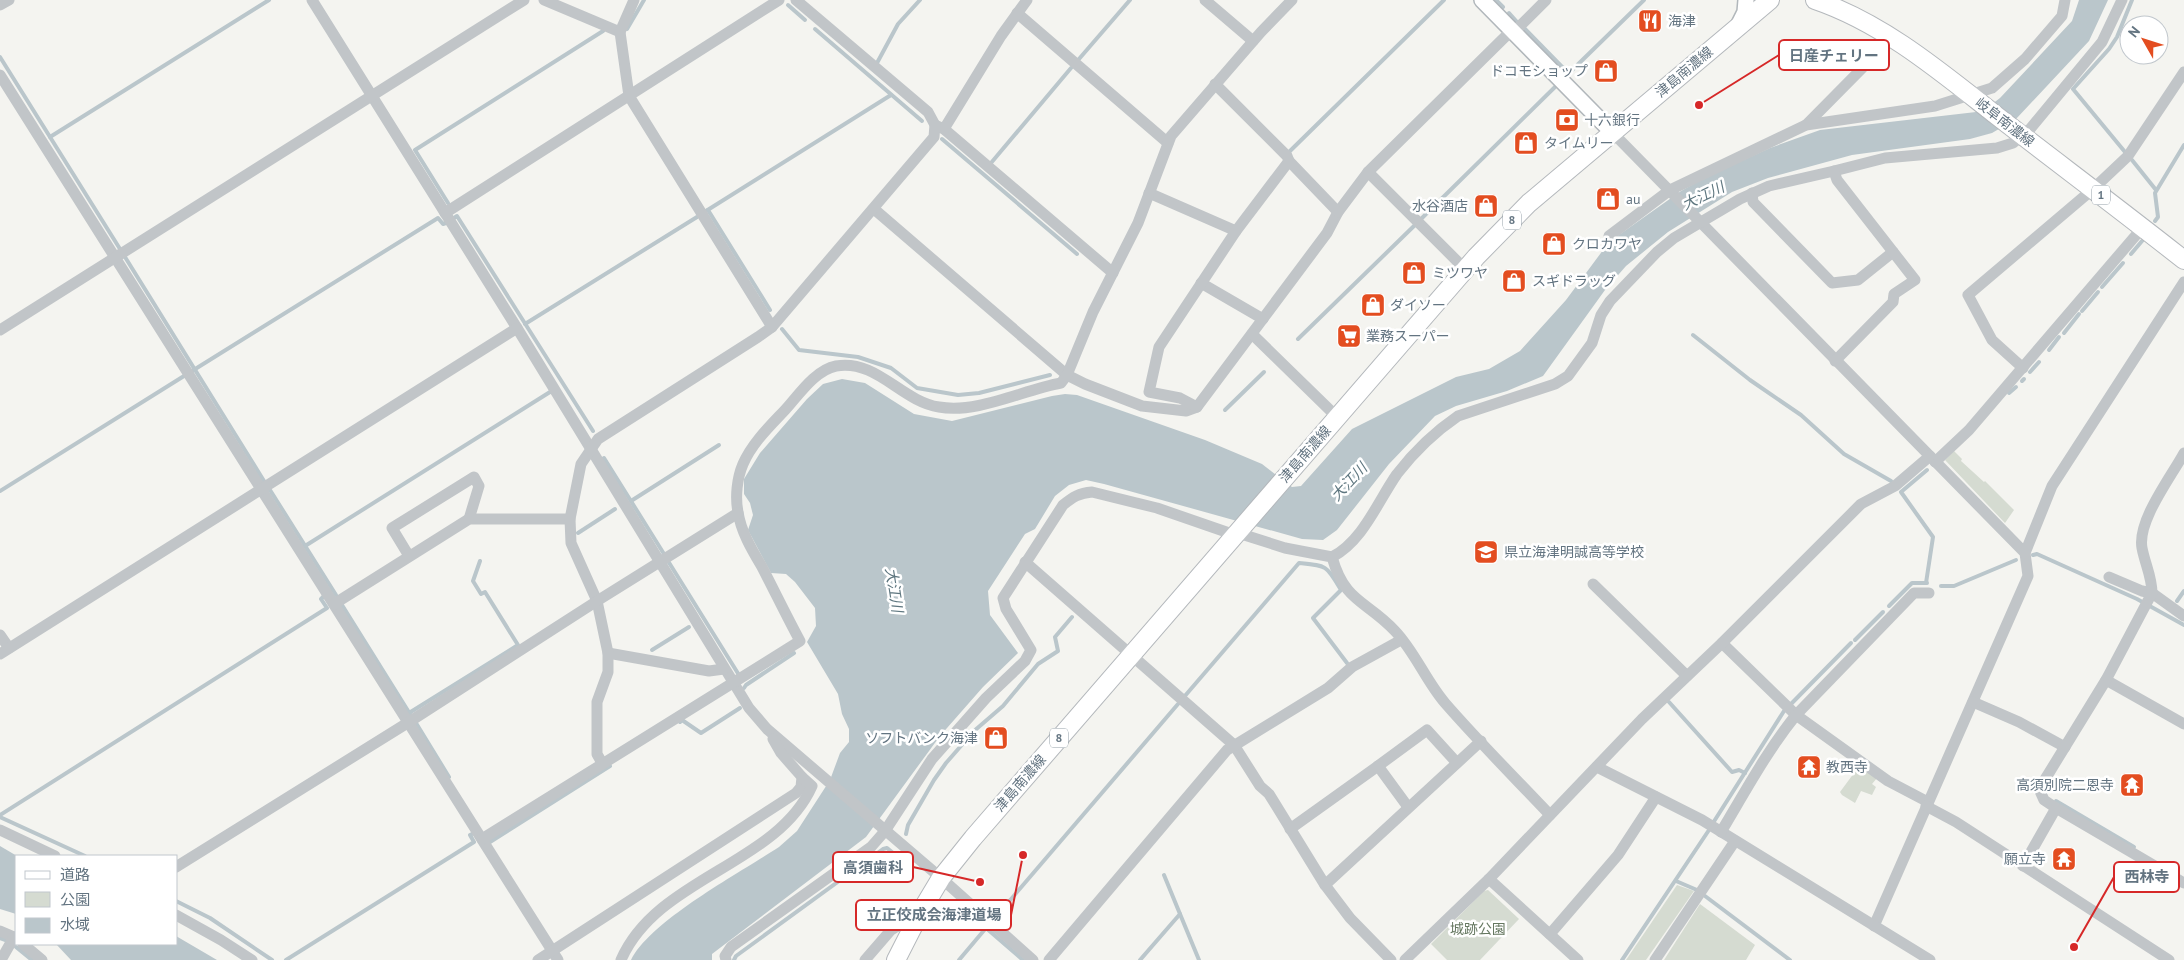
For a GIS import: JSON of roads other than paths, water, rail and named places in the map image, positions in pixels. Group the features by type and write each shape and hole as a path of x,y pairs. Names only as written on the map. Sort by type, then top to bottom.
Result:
{"main road":[{"name":"津島南濃線","path":"896,960 941,878 979,831 1465,269 1530,203 1770,0"},
{"name":"岐阜南濃線","path":"1815,0 1832,3 1892,38 1973,97 2184,260"}],"street":[{"path":"0,5 9,0"},
{"path":"312,0 517,328 658,562 749,708 767,729 941,878 1033,960"},
{"path":"0,330 524,0"},
{"path":"544,0 620,32"},
{"path":"634,0 620,32 628,96 772,327"},
{"path":"445,213 779,0"},
{"path":"796,0 928,112 940,127 1112,273"},
{"path":"602,763 597,754 597,702 608,672 608,653 597,601 571,543 570,519 581,464 598,439 758,338 772,327 934,137 1026,0"},
{"path":"1205,0 1253,41"},
{"path":"482,839 800,641 743,532 736,501 740,475 752,449 763,434 816,377 834,366 853,366 876,373 919,402 939,407 957,408 988,403 1061,383 1067,375 1093,312 1138,223 1171,136 1253,41 1292,0"},
{"path":"1482,0 2025,553"},
{"path":"874,209 1067,375 1142,406 1186,411 1197,406 1252,334 1368,172 1546,0"},
{"path":"1738,26 1745,12 1746,0"},
{"path":"1609,236 1671,192 1806,125 1935,106 1973,97 1992,88 2024,59 2062,16 2065,0"},
{"path":"726,960 725,956 731,948 871,847 932,759 986,698 1030,655 1029,644 1006,609 1003,598 1063,505 1073,497 1092,492 1157,508 1286,548 1332,557 1342,552 1350,543 1368,520 1380,498 1399,472 1446,424 1458,416 1555,384 1568,376 1592,343 1601,315 1610,300 1657,252 1674,238 1699,221 1769,186 1885,158 1997,148 2013,143 2102,42 2122,0"},
{"path":"1017,13 1168,143"},
{"path":"1806,125 1892,38"},
{"path":"2023,368 1992,340 1968,295 2093,189 2128,156 2184,72"},
{"path":"0,75 555,956"},
{"path":"1215,84 1287,156 1289,161 1338,212"},
{"path":"1197,406 1180,398 1149,392 1159,347 1236,231 1289,161"},
{"path":"1834,171 1836,180 1915,280 1894,294 1893,302 1835,361"},
{"path":"1368,172 1465,269"},
{"path":"1149,193 1236,231"},
{"path":"1752,193 1753,202 1832,283 1858,280 1893,252"},
{"path":"1405,960 1489,879 1687,676 1722,644 1861,504 1895,486 1969,430 2143,227"},
{"path":"1201,282 1263,319"},
{"path":"1874,926 2028,576 2025,553 2052,486 2184,282"},
{"path":"0,635 4,651 517,328"},
{"path":"1252,334 1337,417"},
{"path":"2184,453 2149,514 2142,531 2142,547 2152,579 2149,600 2106,680 2044,781 2040,791 2044,800 2056,808 2184,883"},
{"path":"410,556 392,528 474,477 480,486 469,519"},
{"path":"178,866 738,513"},
{"path":"334,604 469,519 570,519"},
{"path":"1332,557 1336,572 1352,597 1377,614 1396,631 1444,701 1550,815"},
{"path":"1026,562 1130,656 1234,745 1260,786 1269,794 1325,885 1350,918 1392,960"},
{"path":"2109,577 2149,600 2184,616"},
{"path":"1593,584 1687,676"},
{"path":"1721,832 1779,736 1796,715 1914,593 1929,593"},
{"path":"1049,960 1234,745 1328,688 1352,667 1401,640"},
{"path":"1722,644 1796,715 1888,781 1956,822 2163,959"},
{"path":"608,653 709,671 724,669"},
{"path":"2106,680 2184,724"},
{"path":"1973,702 2020,722 2065,747"},
{"path":"621,960 628,944 656,911 782,827 801,808 812,786 781,753 767,729"},
{"path":"1290,829 1427,730 1457,762"},
{"path":"1325,885 1480,740"},
{"path":"1378,766 1408,807"},
{"path":"1597,767 1721,832 1930,960"},
{"path":"538,960 555,956 796,793 801,787 802,777"},
{"path":"1550,934 1618,855 1656,797"},
{"path":"2023,866 2056,808"},
{"path":"0,830 53,855"},
{"path":"1655,960 1735,841"},
{"path":"1489,879 1578,960"},
{"path":"178,916 252,960"},
{"path":"865,960 891,930 899,925 913,927"},
{"path":"0,931 15,938"},
{"path":"0,960 15,943"},
{"path":"24,945 42,960"}],"water":[{"name":"大江川","path":"2079,0 2108,0 2089,41 2016,119 1992,133 1970,139 1852,155 1768,178 1732,192 1668,232 1626,266 1605,290 1543,376 1507,391 1456,406 1435,416 1389,464 1337,530 1323,540 1302,539 1086,480 1069,485 1055,496 1035,529 1025,534 988,591 990,615 1018,653 983,687 940,736 866,837 712,954 712,960 631,960 641,945 676,914 720,883 779,847 797,831 830,780 840,753 849,742 849,729 842,714 838,694 807,642 816,626 815,608 795,582 786,574 771,573 748,530 753,515 750,503 744,494 744,479 760,453 807,399 823,384 842,379 865,383 914,414 952,421 1052,396 1077,395 1205,440 1262,464 1292,487 1301,486 1352,429 1456,377 1489,369 1520,351 1566,300 1609,242 1681,191 1706,177 1770,148 1820,130 1976,112 1987,108 2000,98 2072,21"},
{"path":"0,846 15,855 15,914 0,909"},
{"path":"178,937 217,960 71,960 57,945 178,945"}],"waterway":[{"path":"50,137 269,0"},
{"path":"627,29 644,0"},
{"path":"877,63 898,24 920,0"},
{"path":"1079,59 1130,0"},
{"path":"1290,151 1444,0"},
{"path":"1496,0 1503,7"},
{"path":"1567,75 1644,0"},
{"path":"2125,152 2073,89 2109,49 2117,37 2132,0"},
{"path":"788,5 805,20"},
{"path":"1509,13 1517,22"},
{"path":"815,29 922,121"},
{"path":"1525,29 1569,74"},
{"path":"448,203 415,150 603,31"},
{"path":"0,57 120,249"},
{"path":"991,163 1071,68"},
{"path":"1421,219 1556,86"},
{"path":"706,211 891,95"},
{"path":"942,139 1077,254"},
{"path":"2155,221 2158,217 2155,193 2184,145"},
{"path":"2132,160 2156,190"},
{"path":"708,210 770,310"},
{"path":"454,218 457,216 593,431"},
{"path":"525,324 697,217"},
{"path":"192,371 438,218 443,224 446,223"},
{"path":"1298,339 1415,225"},
{"path":"2131,254 2142,241"},
{"path":"125,257 264,481"},
{"path":"2102,287 2123,263"},
{"path":"2082,311 2098,292"},
{"path":"2064,333 2079,314"},
{"path":"782,329 799,350 858,357 891,368 917,388 958,395 979,393 1050,375"},
{"path":"1693,335 1750,380 1801,415 1844,454 1891,481"},
{"path":"2049,350 2059,337"},
{"path":"2030,372 2039,362"},
{"path":"1225,410 1264,372"},
{"path":"0,491 184,376"},
{"path":"2009,393 2016,387"},
{"path":"305,546 550,392"},
{"path":"631,501 719,445"},
{"path":"604,458 664,554"},
{"path":"1926,583 1933,537 1901,492 1927,470"},
{"path":"270,490 336,595"},
{"path":"578,533 615,509"},
{"path":"2033,555 2037,554 2137,599 2184,625"},
{"path":"1941,586 1954,586 2016,560"},
{"path":"409,713 518,645 485,592 481,594 473,581 480,561"},
{"path":"668,561 739,675"},
{"path":"1184,697 1299,563 1325,568 1341,590 1313,618 1347,663"},
{"path":"1889,606 1912,583 1927,583"},
{"path":"2177,601 2184,591"},
{"path":"0,815 327,608 321,599 324,596"},
{"path":"342,605 410,714"},
{"path":"1855,640 1883,612"},
{"path":"906,834 908,825 946,763 974,731 1003,706 1038,664 1058,651 1055,637 1072,617"},
{"path":"652,650 689,627"},
{"path":"1790,705 1851,643"},
{"path":"744,688 794,653"},
{"path":"1669,702 1732,772 1739,770 1745,773"},
{"path":"994,919 1178,704"},
{"path":"680,722 682,720 701,733 740,708"},
{"path":"1713,823 1784,711"},
{"path":"416,723 449,777"},
{"path":"490,842 610,766"},
{"path":"2056,801 2134,847"},
{"path":"0,817 83,855"},
{"path":"1622,960 1709,830"},
{"path":"286,960 474,842 470,835 472,834"},
{"path":"734,960 736,956 883,849 887,848 910,867"},
{"path":"1140,960 1180,914 1164,875"},
{"path":"1676,881 1697,890"},
{"path":"1705,896 1790,960"},
{"path":"178,902 210,918 272,960"},
{"path":"1180,914 1199,960"},
{"path":"959,960 986,928 1023,960"},
{"path":"0,938 5,940"},
{"path":"16,947 32,960"}],"place":[{"name":"海津","path":"1650,21"},
{"name":"ドコモショップ","path":"1606,71"},
{"name":"日産チェリー","path":"1699,105"},
{"name":"十六銀行","path":"1567,120"},
{"name":"タイムリー","path":"1526,143"},
{"name":"au","path":"1608,199"},
{"name":"水谷酒店","path":"1486,206"},
{"name":"クロカワヤ","path":"1554,244"},
{"name":"ミツワヤ","path":"1414,273"},
{"name":"スギドラッグ","path":"1514,281"},
{"name":"ダイソー","path":"1373,305"},
{"name":"業務スーパー","path":"1349,336"},
{"name":"県立海津明誠高等学校","path":"1486,552"},
{"name":"ソフトバンク海津","path":"996,738"},
{"name":"教西寺","path":"1809,767"},
{"name":"高須別院二恩寺","path":"2132,785"},
{"name":"立正佼成会海津道場","path":"1023,855"},
{"name":"願立寺","path":"2064,859"},
{"name":"高須歯科","path":"980,882"},
{"name":"西林寺","path":"2074,947"}],"park label":[{"name":"城跡公園","path":"1478,929"}]}
